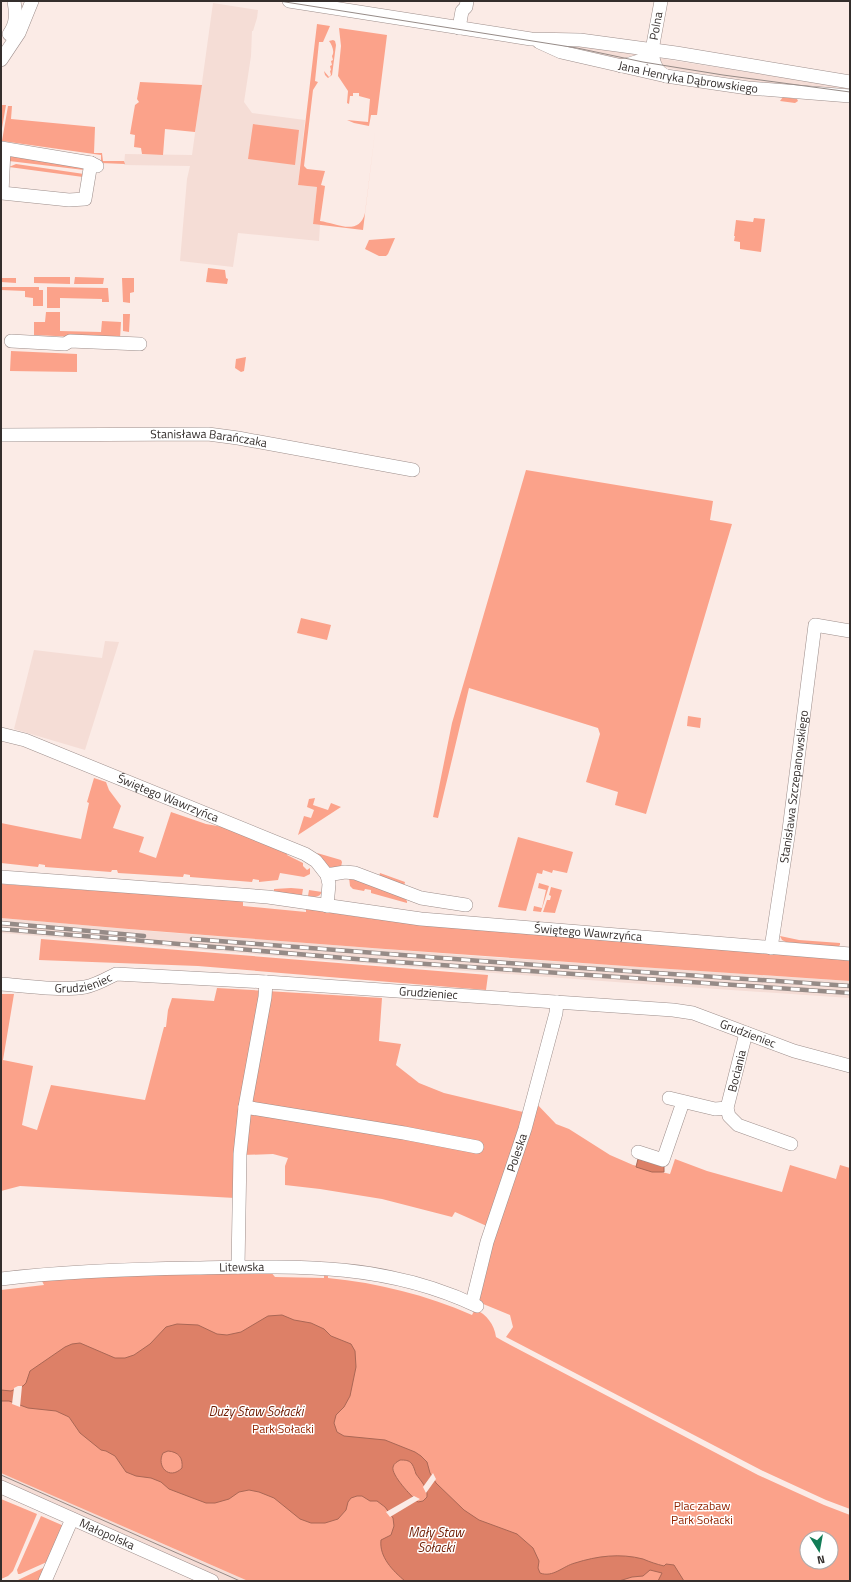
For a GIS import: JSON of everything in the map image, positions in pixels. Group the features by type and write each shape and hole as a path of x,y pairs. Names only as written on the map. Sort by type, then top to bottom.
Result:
{"street":[{"path":"1,44 12,31 15,22 16,14 14,1"},
{"path":"1,60 19,33 32,1"},
{"name":"Jana Henryka Dąbrowskiego","path":"288,1 310,3 531,39 580,40 652,50 850,82"},
{"name":"Polna","path":"660,1 652,50 656,67 661,74 666,76"},
{"path":"459,28 464,6"},
{"name":"Jana Henryka Dąbrowskiego","path":"531,39 561,52 666,76 748,88 850,96"},
{"name":"Polna","path":"619,66 645,59 652,50"},
{"path":"2,149 94,164 85,199 69,200 2,193 2,149"},
{"path":"11,341 65,344 70,341 140,344"},
{"name":"Stanisława Barańczaka","path":"1,435 208,434 238,438 413,470"},
{"name":"Stanisława Szczepanowskiego","path":"771,948 789,830 815,624 850,631"},
{"name":"Świętego Wawrzyńca","path":"1,734 25,740 305,854 316,861 327,875"},
{"path":"327,906 329,884 327,875 345,872 355,873 421,898 466,905"},
{"name":"Świętego Wawrzyńca","path":"1,877 240,895 420,919 850,954"},
{"name":"Grudzieniec","path":"1,984 84,987 116,974 266,982 646,1008 693,1013 794,1051 850,1066"},
{"path":"238,1267 240,1154 245,1107 265,997 266,982"},
{"name":"Poleska","path":"474,1305 487,1242 525,1129 556,1013 557,1002"},
{"name":"Bociania","path":"746,1033 727,1108 729,1116 738,1125 791,1144"},
{"name":"Bociania","path":"669,1098 715,1109 727,1108"},
{"path":"638,1152 662,1160 683,1102"},
{"path":"245,1107 404,1133 477,1147"},
{"name":"Litewska","path":"1,1279 122,1270 314,1267 365,1272 419,1284 474,1305"},
{"name":"Małopolska","path":"1,1487 212,1581"},
{"path":"45,1581 72,1519"}],"shaded area":[{"path":"213,3 258,10 257,18 252,31 251,56 244,102 252,113 305,120 298,185 317,187 313,224 320,225 319,241 238,233 233,267 180,261 187,179 190,166 124,165 125,154 192,155"},
{"path":"480,27 646,53 625,60"},
{"path":"657,58 767,75 850,85 850,94 677,70 661,66"},
{"path":"105,641 119,642 85,750 14,729 34,650 102,658"},
{"path":"1,918 488,957 850,981 850,998 360,963 1,933"},
{"path":"1,1473 248,1581 222,1581 168,1558 1,1482"}],"green space":[{"path":"317,24 330,26 323,42 319,42 315,81 318,82 313,90 304,166 307,169 325,171 321,185 325,186 320,221 346,227 358,225 365,213 376,124 363,230 313,224 317,187 298,185"},
{"path":"339,28 387,35 377,115 371,115 369,126 347,120 368,122 370,99 359,96 359,93 353,93 353,96 350,96 349,104 347,103 348,91 338,76 341,46"},
{"path":"329,41 335,41 336,45 332,75 328,78 324,71 329,77 331,75 330,66 332,65 331,61 333,60 333,51"},
{"path":"140,82 202,85 195,132 165,129 163,155 142,154 141,148 134,147 135,135 130,134 135,105 139,102 137,99"},
{"path":"783,97 797,99 798,101 795,103 780,101"},
{"path":"1,105 6,105 1,134"},
{"path":"8,106 12,106 11,119 95,127 94,153 102,153 103,161 124,161 125,164 101,163 101,155 2,141"},
{"path":"253,124 299,130 295,165 248,159"},
{"path":"10,155 77,165 84,170 9,161"},
{"path":"16,164 84,174 83,177 9,167"},
{"path":"754,218 765,219 761,252 740,249 740,242 734,241 736,220 753,222"},
{"path":"395,238 386,256 379,256 365,249 369,240"},
{"path":"1,268 2,278 16,278 16,283 1,282"},
{"path":"208,268 225,270 226,278 228,279 227,284 206,282"},
{"path":"34,277 70,277 70,284 34,283"},
{"path":"75,277 104,278 103,284 74,284"},
{"path":"122,278 134,278 134,292 130,293 130,303 123,302"},
{"path":"1,287 39,287 39,290 43,290 43,306 33,306 33,298 25,297 25,291 1,290"},
{"path":"47,287 108,288 109,302 102,302 102,299 60,298 60,308 47,308"},
{"path":"46,312 60,312 60,331 101,332 102,321 121,322 120,339 34,335 34,322 45,322"},
{"path":"123,314 130,314 129,332 123,331"},
{"path":"11,351 77,354 77,372 10,371"},
{"path":"246,357 244,371 241,372 235,368 236,359"},
{"path":"526,470 713,501 710,520 732,524 646,814 615,805 618,792 586,782 600,734 598,728 469,688 438,818 433,817 452,723"},
{"path":"301,618 331,625 327,640 297,633"},
{"path":"688,716 701,718 700,728 687,726"},
{"path":"94,778 106,782 109,790 121,806 113,828 144,837 139,852 156,858 171,812 206,824 223,827 288,852 287,855 303,863 303,866 307,870 310,868 310,874 304,877 280,873 278,880 259,882 259,880 253,879 252,882 190,877 190,875 184,874 183,877 118,873 117,870 112,870 111,872 45,867 45,865 39,864 38,867 1,863 1,823 81,839 89,803 87,802"},
{"path":"315,798 313,805 328,810 331,803 341,807 298,835 304,816 311,818 314,810 307,807 309,799"},
{"path":"518,837 573,852 567,873 553,870 552,873 543,870 542,874 537,873 526,911 498,907"},
{"path":"317,853 341,860 341,867 329,867"},
{"path":"380,873 405,882 404,886 379,876"},
{"path":"349,877 403,896 407,903 371,893 371,890 365,889 364,891 353,889 350,886"},
{"path":"539,883 549,886 541,912 533,911 534,906 542,908 546,890 538,888"},
{"path":"1,884 243,901 243,906 306,912 306,909 441,927 850,960 850,981 319,944 1,918"},
{"path":"551,887 562,890 555,913 543,912 547,900 550,900 551,896 549,895"},
{"path":"274,889 303,889 302,895 274,892"},
{"path":"309,890 322,892 318,896 314,897 308,896"},
{"path":"780,936 799,940 840,943 840,945 838,947 786,942 782,940"},
{"path":"41,939 488,975 486,990 198,966 39,960"},
{"path":"217,988 382,998 379,1041 401,1044 396,1065 419,1083 444,1093 523,1112 489,1227 455,1212 452,1217 382,1199 285,1185 285,1166 288,1158 273,1154 243,1155 235,1198 20,1186 1,1191 1,994 14,994 3,1060 33,1066 22,1125 37,1130 51,1085 145,1100 164,1027 166,1027 168,1010 172,998 214,1001"},
{"path":"534,1101 556,1124 569,1129 610,1155 633,1165 670,1174 675,1159 707,1171 782,1192 790,1165 836,1179 840,1165 850,1168 850,1509 826,1500 761,1470 506,1337 513,1327 510,1315 476,1301"},
{"name":"Park Sołacki","path":"270,1271 275,1277 324,1278 324,1271 328,1271 328,1278 366,1283 402,1291 437,1301 472,1315 475,1309 486,1317 494,1328 496,1337 503,1341 758,1475 850,1515 850,1581 248,1581 1,1473 1,1290 44,1285 41,1279"},
{"path":"1,1499 37,1514 13,1571 8,1576 1,1579"},
{"path":"41,1516 64,1526 49,1561 18,1574 17,1570"},
{"path":"47,1566 41,1581 16,1581"}],"water":[{"path":"638,1159 664,1166 664,1172 652,1172 636,1167"},
{"name":"Duży Staw Sołacki","path":"282,1315 294,1320 311,1323 324,1329 331,1336 351,1344 355,1351 356,1367 350,1396 344,1407 336,1415 334,1423 337,1432 344,1436 385,1440 415,1452 421,1456 427,1462 430,1473 436,1483 464,1510 479,1520 517,1534 533,1548 539,1561 538,1568 540,1573 554,1573 571,1564 592,1559 609,1556 626,1556 643,1559 664,1566 666,1564 674,1565 684,1581 658,1581 662,1573 650,1570 643,1576 632,1577 619,1581 405,1581 388,1563 382,1552 381,1540 391,1535 394,1526 393,1518 385,1507 377,1501 370,1501 362,1496 351,1498 348,1502 346,1510 338,1519 325,1523 311,1523 300,1519 274,1498 249,1490 239,1492 229,1499 215,1503 206,1503 169,1489 161,1482 151,1478 136,1476 126,1472 115,1456 101,1450 80,1433 69,1417 56,1411 28,1408 9,1401 1,1401 1,1390 11,1391 23,1386 26,1383 30,1371 65,1347 72,1344 80,1343 115,1358 125,1358 134,1355 150,1344 166,1327 177,1324 198,1325 217,1334 227,1335 241,1332 268,1316","holes":["168,1451 178,1454 181,1458 182,1468 177,1472 168,1472 161,1463 163,1453","400,1460 407,1460 411,1463 416,1474 424,1485 427,1497 423,1501 418,1502 395,1475 393,1467"]}],"pier":[{"path":"22,1386 20,1407 12,1404 14,1388"},
{"path":"433,1473 436,1479 426,1493 423,1487"},
{"path":"414,1496 420,1499 390,1517 386,1512"}],"tram line":[{"path":"279,1 577,48 643,62 723,75 850,92"},
{"path":"1,1475 240,1581"}],"railway":[{"path":"1,923 144,936"},
{"path":"1,929 368,960 850,993"},
{"path":"192,939 507,963 850,986"}],"park label":[{"name":"Plac zabaw Park Sołacki","path":"702,1513"}],"water label":[{"name":"Mały Staw Sołacki","path":"436,1540"}]}
